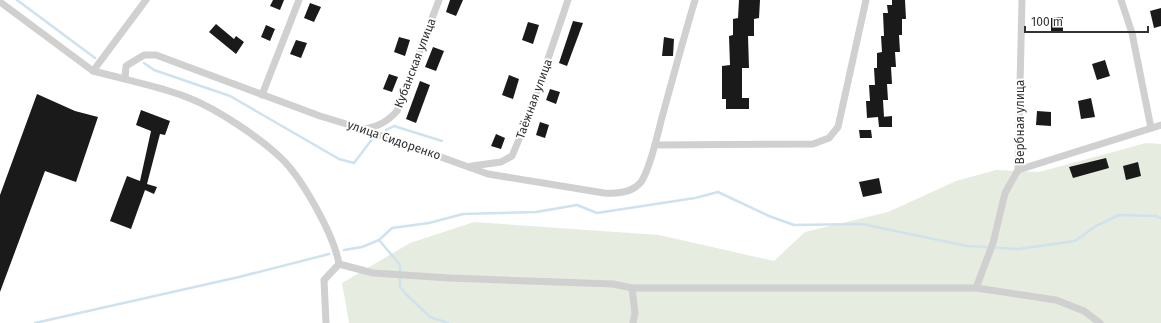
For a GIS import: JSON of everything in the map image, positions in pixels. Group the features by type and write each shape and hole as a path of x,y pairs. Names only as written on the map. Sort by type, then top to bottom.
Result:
{"street":[{"path":"93,72 146,0"},
{"path":"262,95 299,0"},
{"name":"Кубанская улица","path":"363,129 379,126 390,120 397,111 439,0"},
{"name":"Таёжная улица","path":"471,166 501,162 512,156 528,118 568,0"},
{"name":"улица Сидоренко","path":"125,79 126,66 144,54 156,55 320,116 471,166 488,174 616,194 628,191 640,182 655,145 694,0"},
{"path":"655,145 813,144 829,138 838,127 866,0"},
{"name":"Вербная улица","path":"1022,0 1018,170 1161,125"},
{"path":"1121,0 1132,33 1151,128"},
{"path":"0,2 93,72 171,91 204,104 263,143 289,167 320,214 337,254 339,264"},
{"path":"976,288 993,244 1005,193 1018,170"},
{"path":"339,264 373,273 613,284 632,288 976,288 1056,300 1084,311 1100,323"},
{"path":"326,323 324,280 339,264"},
{"path":"632,288 635,313 633,323"}],"shaded area":[{"path":"1146,143 1161,144 1161,323 349,323 342,283 410,243 474,222 659,235 774,261 805,232 888,212 956,181 996,170 1039,172"}],"building":[{"path":"273,0 284,0 280,10 270,6"},
{"path":"450,0 463,0 456,16 446,12"},
{"path":"739,0 760,0 759,18 754,19 754,36 748,36 749,68 742,68 742,98 749,98 749,109 726,109 726,99 722,99 722,66 730,65 729,36 733,35 733,19 738,18"},
{"path":"892,0 905,0 906,19 902,19 902,35 899,35 900,52 895,52 896,67 891,67 892,84 887,84 888,100 883,100 884,117 892,116 892,127 879,127 878,117 867,118 866,101 870,101 869,85 875,85 874,68 877,68 877,53 882,52 881,36 884,36 883,13 888,13 887,5 892,5"},
{"path":"310,3 321,7 314,22 304,18"},
{"path":"1161,8 1161,26 1154,28 1150,11"},
{"path":"1063,17 1063,31 1051,31 1051,18"},
{"path":"573,21 583,23 567,66 559,63"},
{"path":"528,22 539,25 533,44 522,40"},
{"path":"216,24 234,39 236,36 244,42 236,54 209,32"},
{"path":"266,25 275,29 270,41 261,37"},
{"path":"399,37 410,40 405,56 394,52"},
{"path":"664,37 674,39 673,56 662,56"},
{"path":"296,40 307,43 301,58 290,54"},
{"path":"433,47 444,51 436,71 425,67"},
{"path":"1105,60 1110,76 1097,80 1092,64"},
{"path":"389,74 398,77 392,92 383,89"},
{"path":"509,75 519,79 513,99 502,95"},
{"path":"420,81 430,85 416,123 406,119"},
{"path":"550,89 560,92 556,104 546,100"},
{"path":"37,94 75,111 98,117 76,182 45,171 0,292 0,195"},
{"path":"1091,98 1095,117 1081,119 1078,101"},
{"path":"141,110 170,121 165,135 160,134 147,184 157,187 154,194 145,190 131,229 110,221 127,176 140,181 151,131 136,125"},
{"path":"1037,111 1051,112 1051,126 1036,125"},
{"path":"540,122 549,125 545,138 536,135"},
{"path":"859,130 871,130 872,138 860,138"},
{"path":"496,134 505,138 501,149 491,146"},
{"path":"1106,158 1109,168 1073,178 1069,167"},
{"path":"1138,162 1141,176 1126,180 1123,166"},
{"path":"879,178 882,193 863,197 859,182"}],"waterway":[{"path":"17,0 95,58"},
{"path":"144,63 154,70 230,96 339,159 354,163 373,138"},
{"path":"386,130 394,126 442,141"},
{"path":"344,250 362,247 379,240 392,228 429,223 463,214 536,212 577,205 597,213 695,198 718,192 769,216 794,225 862,224 967,246 1018,249 1075,241 1096,226 1119,215 1156,216 1161,218"},
{"path":"379,240 400,265 400,287 430,317 448,323"},
{"path":"35,323 239,277 329,254"}]}
